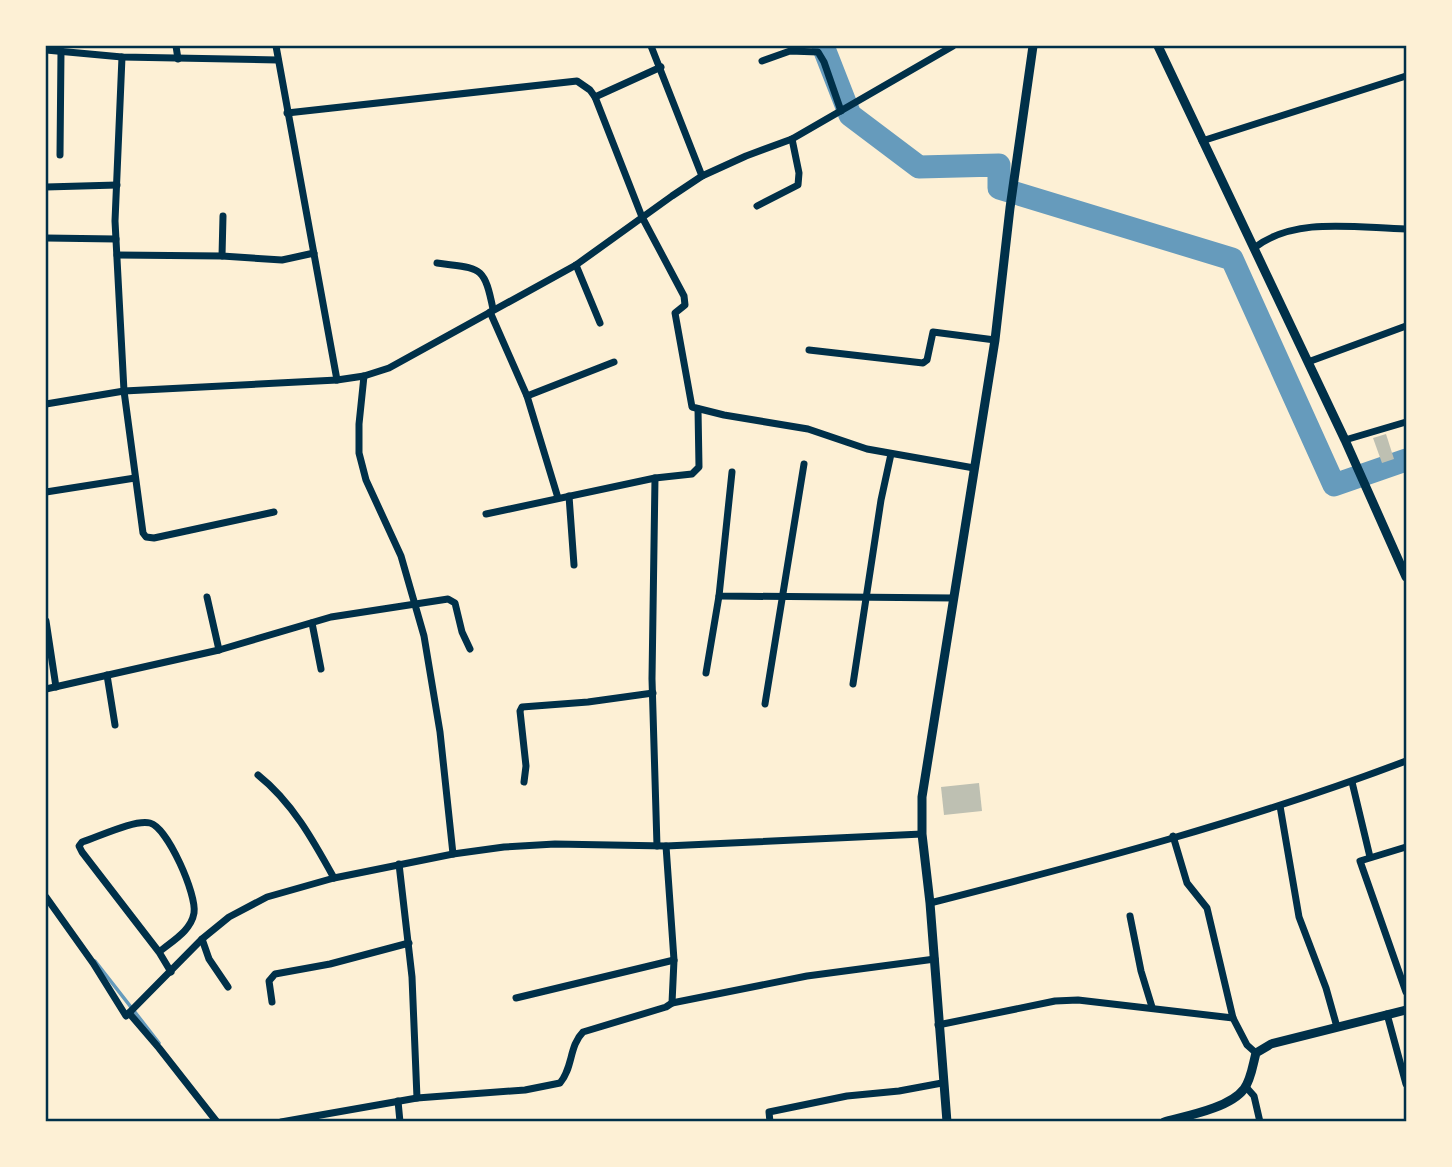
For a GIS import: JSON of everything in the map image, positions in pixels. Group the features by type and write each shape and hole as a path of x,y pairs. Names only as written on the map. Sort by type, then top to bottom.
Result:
{"street":[{"path":"176,46 178,59"},
{"path":"276,46 337,380"},
{"path":"651,46 702,176"},
{"path":"46,404 124,391 337,380 364,376 389,368 576,265 702,176 792,139 953,46"},
{"path":"947,1122 922,834 922,797 995,340 1014,174 1033,46"},
{"path":"1158,46 1345,440 1406,578"},
{"path":"46,50 122,57 278,60"},
{"path":"60,155 61,51"},
{"path":"762,61 782,52 818,52 845,108"},
{"path":"122,57 116,239 124,391 143,533 148,538 274,512"},
{"path":"596,97 661,67"},
{"path":"1202,141 1406,76"},
{"path":"287,113 576,82 596,97 642,216 684,296 686,305 676,312 676,315 690,404 698,409 808,429 867,449 974,468"},
{"path":"757,206 798,185 799,173 792,139"},
{"path":"46,187 117,185"},
{"path":"222,256 223,216"},
{"path":"1254,248 1273,236 1299,228 1406,229"},
{"path":"46,238 116,239"},
{"path":"117,255 222,256 282,260 314,253"},
{"path":"437,263 474,268 482,273 488,283 492,311 527,396 558,498"},
{"path":"576,265 600,323"},
{"path":"1308,362 1406,326"},
{"path":"808,350 923,363 927,360 933,332 995,340"},
{"path":"527,396 614,362"},
{"path":"364,376 358,437 362,468 395,541 428,657 440,732 453,854"},
{"path":"486,514 655,478 692,474 698,470 698,409"},
{"path":"1345,440 1406,422"},
{"path":"853,684 881,500 891,454"},
{"path":"765,704 804,464"},
{"path":"706,673 719,596 732,472"},
{"path":"46,492 135,478"},
{"path":"655,478 653,693 657,846"},
{"path":"569,496 574,565"},
{"path":"719,596 954,598"},
{"path":"207,597 219,650"},
{"path":"46,689 219,650 331,617 447,599 455,603 462,632 470,649"},
{"path":"46,621 56,687"},
{"path":"312,623 321,669"},
{"path":"107,675 115,725"},
{"path":"524,782 526,766 520,711 522,707 653,693"},
{"path":"930,903 1119,855 1173,836 1280,806 1406,761"},
{"path":"258,775 285,800 312,838 334,878"},
{"path":"1352,782 1370,857"},
{"path":"1280,806 1299,917 1319,966 1336,1027"},
{"path":"159,953 188,927 194,912 189,887 169,841 155,826 139,823 82,842 79,846 82,852 171,972"},
{"path":"46,897 93,963 125,1016 202,939 229,917 267,897 334,878 453,854 504,847 555,844 666,846 922,834"},
{"path":"1173,836 1187,883 1205,904 1210,917 1233,1018 1245,1042 1256,1053"},
{"path":"666,846 674,960 672,1003"},
{"path":"1406,847 1362,859 1360,865 1406,992"},
{"path":"400,864 409,943 417,1098"},
{"path":"1130,916 1141,971 1152,1007"},
{"path":"202,939 209,959 228,987"},
{"path":"272,1002 269,981 275,974 330,964 409,943"},
{"path":"281,1122 417,1098 525,1090 560,1083 566,1076 577,1038 583,1032 672,1003 807,976 934,959"},
{"path":"516,998 674,960"},
{"path":"937,1025 1055,1001 1078,1000 1233,1018"},
{"path":"1164,1122 1178,1120 1228,1102 1246,1087 1256,1053 1271,1044 1406,1010"},
{"path":"130,1012 217,1122"},
{"path":"1387,1014 1406,1084"},
{"path":"770,1122 769,1112 847,1096 942,1083"},
{"path":"1246,1087 1254,1096 1260,1122"},
{"path":"398,1101 400,1122"}],"building":[{"path":"1386,434 1394,459 1382,463 1373,438"},
{"path":"979,783 982,811 944,815 941,787"}],"waterway":[{"path":"823,46 850,115 919,167 999,165 999,188 1232,259 1334,485 1406,460"},
{"path":"95,961 159,1043"}]}
